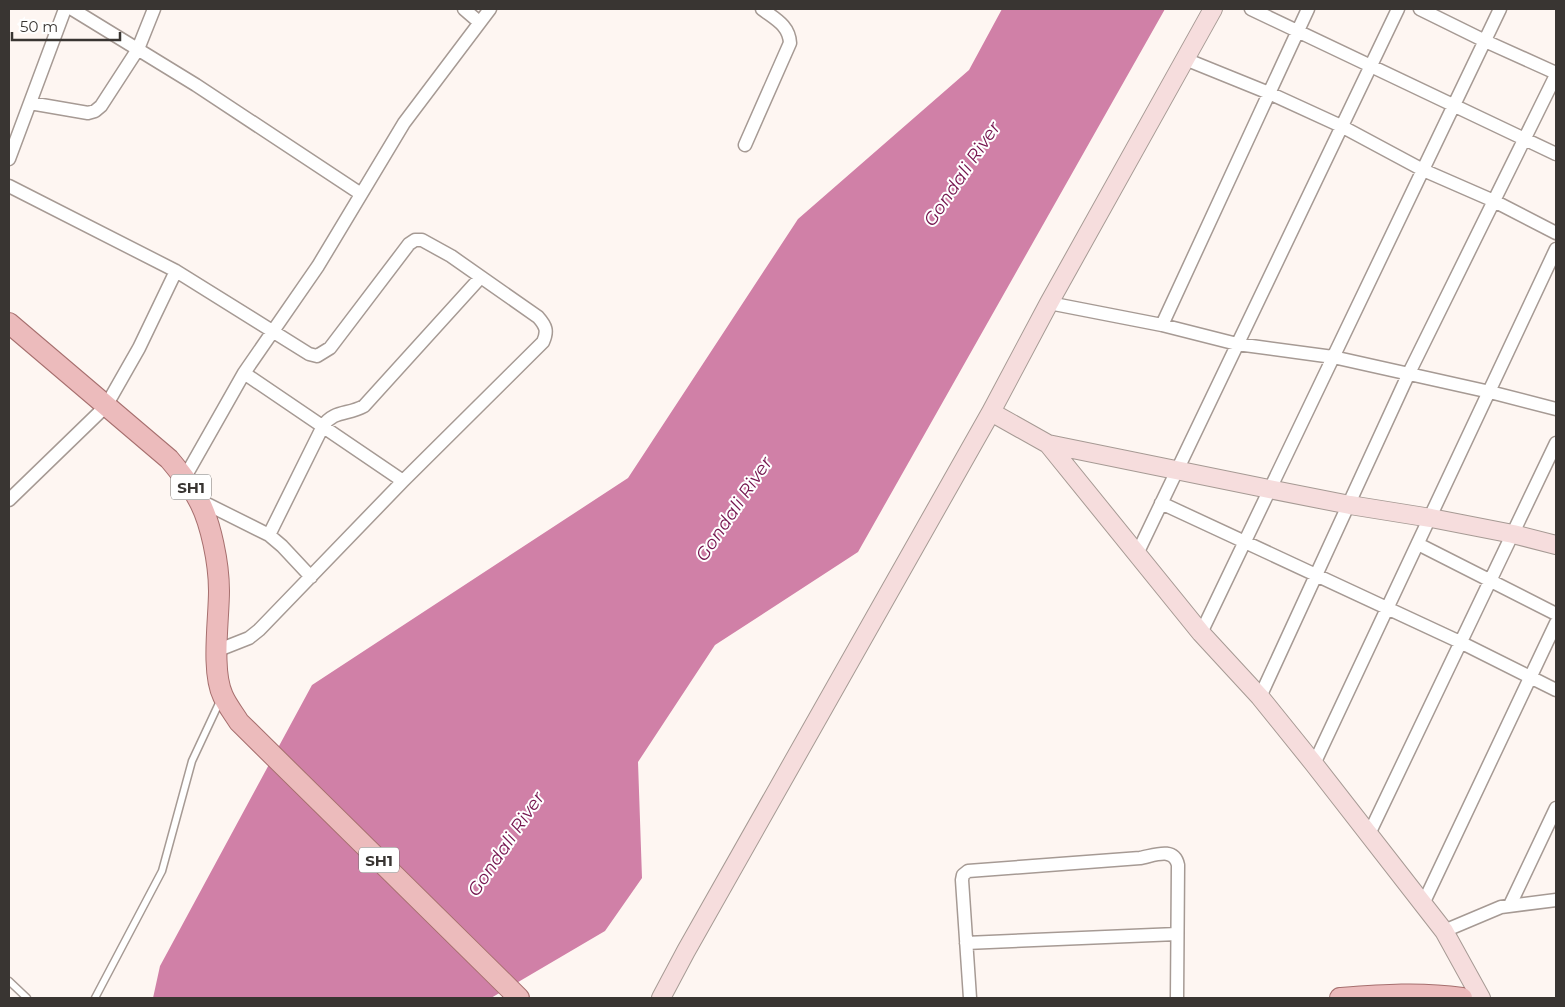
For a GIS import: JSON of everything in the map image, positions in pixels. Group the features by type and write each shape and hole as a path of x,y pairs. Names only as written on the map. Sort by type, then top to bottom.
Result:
{"main road":[{"name":"SH1","path":"9,323 169,459 185,477 199,500 210,530 218,579 216,652 218,674 222,695 239,722 519,998"},
{"path":"1340,998 1392,995 1438,995 1462,998"}],"street":[{"path":"9,159 65,9"},
{"path":"72,9 196,85 361,194"},
{"path":"30,103 88,113 95,111 101,106 138,49 154,9"},
{"path":"464,9 478,22"},
{"path":"185,477 244,373 318,266 404,123 478,22 490,9"},
{"path":"744,145 790,43 790,34 784,26 762,9"},
{"path":"661,998 991,412 1213,9"},
{"path":"1252,9 1556,154"},
{"path":"1162,325 1308,9"},
{"path":"1137,554 1398,9"},
{"path":"1260,697 1409,374 1526,139 1556,74 1420,9"},
{"path":"1201,633 1500,9"},
{"path":"1185,59 1269,93 1341,126 1423,170 1494,201 1556,233"},
{"path":"9,186 176,271 309,354 317,356 330,348 408,244 415,240 422,240 451,256 538,317 545,325 547,333 543,342 259,630 249,638 216,652"},
{"path":"1314,764 1556,249"},
{"path":"9,500 106,406 139,348 176,271"},
{"path":"269,535 328,419 333,415 355,411 364,406 480,278"},
{"path":"1050,303 1162,325 1237,344 1333,357 1490,392 1556,409"},
{"path":"244,373 404,481"},
{"path":"991,412 1048,444 1350,505 1513,534 1556,545"},
{"path":"1368,834 1556,443"},
{"path":"1048,444 1201,633 1260,697 1314,764 1444,932 1481,998"},
{"path":"199,500 269,535 311,577"},
{"path":"1161,504 1460,642 1556,690"},
{"path":"1418,544 1556,614"},
{"path":"1423,904 1556,623"},
{"path":"1510,905 1556,808"},
{"path":"970,998 962,880 968,872 1132,859 1166,853 1172,854 1177,859 1178,865 1176,998"},
{"path":"1444,932 1501,907 1556,900"},
{"path":"966,943 1177,934"}],"lane":[{"path":"95,998 162,871 192,760 222,695"},
{"path":"9,981 27,998"}],"water":[{"name":"Gondali River","path":"1002,9 1165,9 858,552 715,645 638,762 642,878 605,931 491,998 153,998 160,966 312,685 628,478 798,219 969,70"}]}
